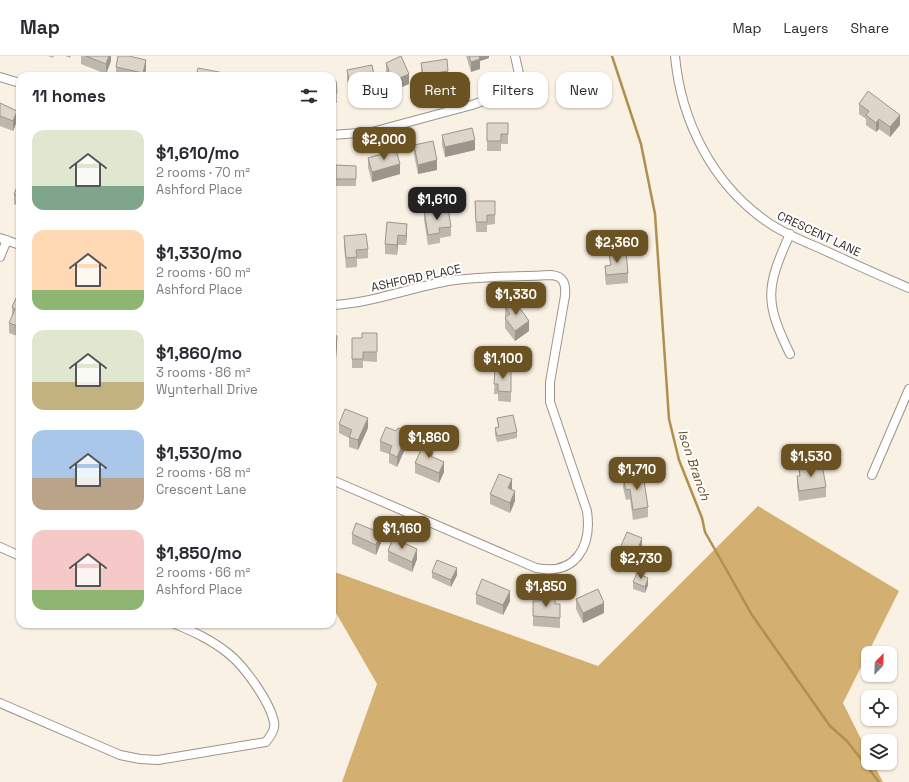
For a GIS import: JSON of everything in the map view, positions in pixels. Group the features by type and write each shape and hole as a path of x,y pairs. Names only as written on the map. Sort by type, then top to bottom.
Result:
{"street":[{"path":"336,134 372,132 472,105 522,87 515,56"},
{"name":"CRESCENT LANE","path":"675,56 677,80 684,108 700,144 718,176 742,201 766,222 909,288"},
{"path":"0,76 16,82"},
{"path":"790,234 778,262 771,286 771,308 776,327 790,354"},
{"path":"0,257 4,239 16,244"},
{"name":"ASHFORD PLACE","path":"336,305 359,302 423,286 473,278 558,276 565,283 565,296 550,382 550,402 587,510 589,527 585,546 572,562 562,567 545,570 524,564 336,482"},
{"path":"872,475 909,389"},
{"path":"0,547 16,554"},
{"path":"0,703 120,755 140,759 158,760 266,742 272,735 275,724 266,704 253,682 230,654 206,638 184,628"}],"shaded area":[{"path":"758,506 899,591 872,646 861,646 861,667 843,703 861,739 861,770 877,770 883,782 342,782 377,684 336,613 336,572 598,666"}],"building":[{"path":"86,56 109,56 106,64"},
{"path":"118,56 129,56 146,60 143,72 116,67"},
{"path":"401,56 409,74 402,77 402,72 387,72 389,71 386,63"},
{"path":"469,56 479,56 480,59 471,62"},
{"path":"447,59 448,71 422,72 421,63"},
{"path":"372,65 373,72 348,72 348,75 347,70"},
{"path":"198,68 219,72 197,72"},
{"path":"868,91 900,115 890,127 879,119 876,123 866,115 869,111 859,104"},
{"path":"0,103 16,111 13,121 0,116"},
{"path":"487,123 508,123 508,134 501,134 501,141 487,141"},
{"path":"472,128 475,140 445,147 442,135"},
{"path":"433,141 437,160 418,165 414,145"},
{"path":"396,150 400,164 372,172 368,158"},
{"path":"336,165 356,166 356,179 336,179"},
{"path":"475,201 495,201 495,215 487,215 487,222 476,222"},
{"path":"448,207 451,227 439,228 440,233 428,235 424,210 433,209 434,214 441,212 441,208"},
{"path":"387,222 407,224 406,236 398,235 397,245 385,244"},
{"path":"366,234 368,249 356,250 357,257 346,258 344,236"},
{"path":"626,251 628,273 606,275 605,266 611,265 609,253"},
{"path":"16,298 16,326 9,323 15,309 12,307"},
{"path":"514,300 529,321 515,331 505,318 510,314 505,306"},
{"path":"362,333 377,333 377,352 363,352 363,359 352,359 352,338 362,338"},
{"path":"495,370 511,370 511,392 498,391 498,384 494,384"},
{"path":"345,409 368,418 358,440 349,437 352,430 339,424"},
{"path":"513,415 517,432 497,436 495,428 499,427 497,418"},
{"path":"386,427 396,431 398,428 408,432 397,457 389,453 392,446 380,441"},
{"path":"425,441 433,444 428,455 444,462 439,473 415,463"},
{"path":"822,464 826,487 799,491 797,476 800,476 799,467"},
{"path":"499,474 512,479 508,488 515,491 510,503 490,494"},
{"path":"643,474 648,507 633,510 630,489 626,490 623,477"},
{"path":"356,523 381,533 376,545 352,534"},
{"path":"627,532 642,538 637,551 642,553 638,563 617,555"},
{"path":"393,538 417,549 412,562 388,551"},
{"path":"437,560 457,568 451,580 432,572"},
{"path":"637,573 648,578 645,587 633,582"},
{"path":"482,579 510,591 503,605 476,594"},
{"path":"598,589 604,603 583,613 576,599"},
{"path":"540,597 555,598 555,604 560,604 560,618 533,616 533,601 540,601"}],"waterway":[{"name":"Ison Branch","path":"612,56 641,144 655,214 669,419 679,460 702,518 705,532 752,615 830,726 847,741 879,782"}]}
